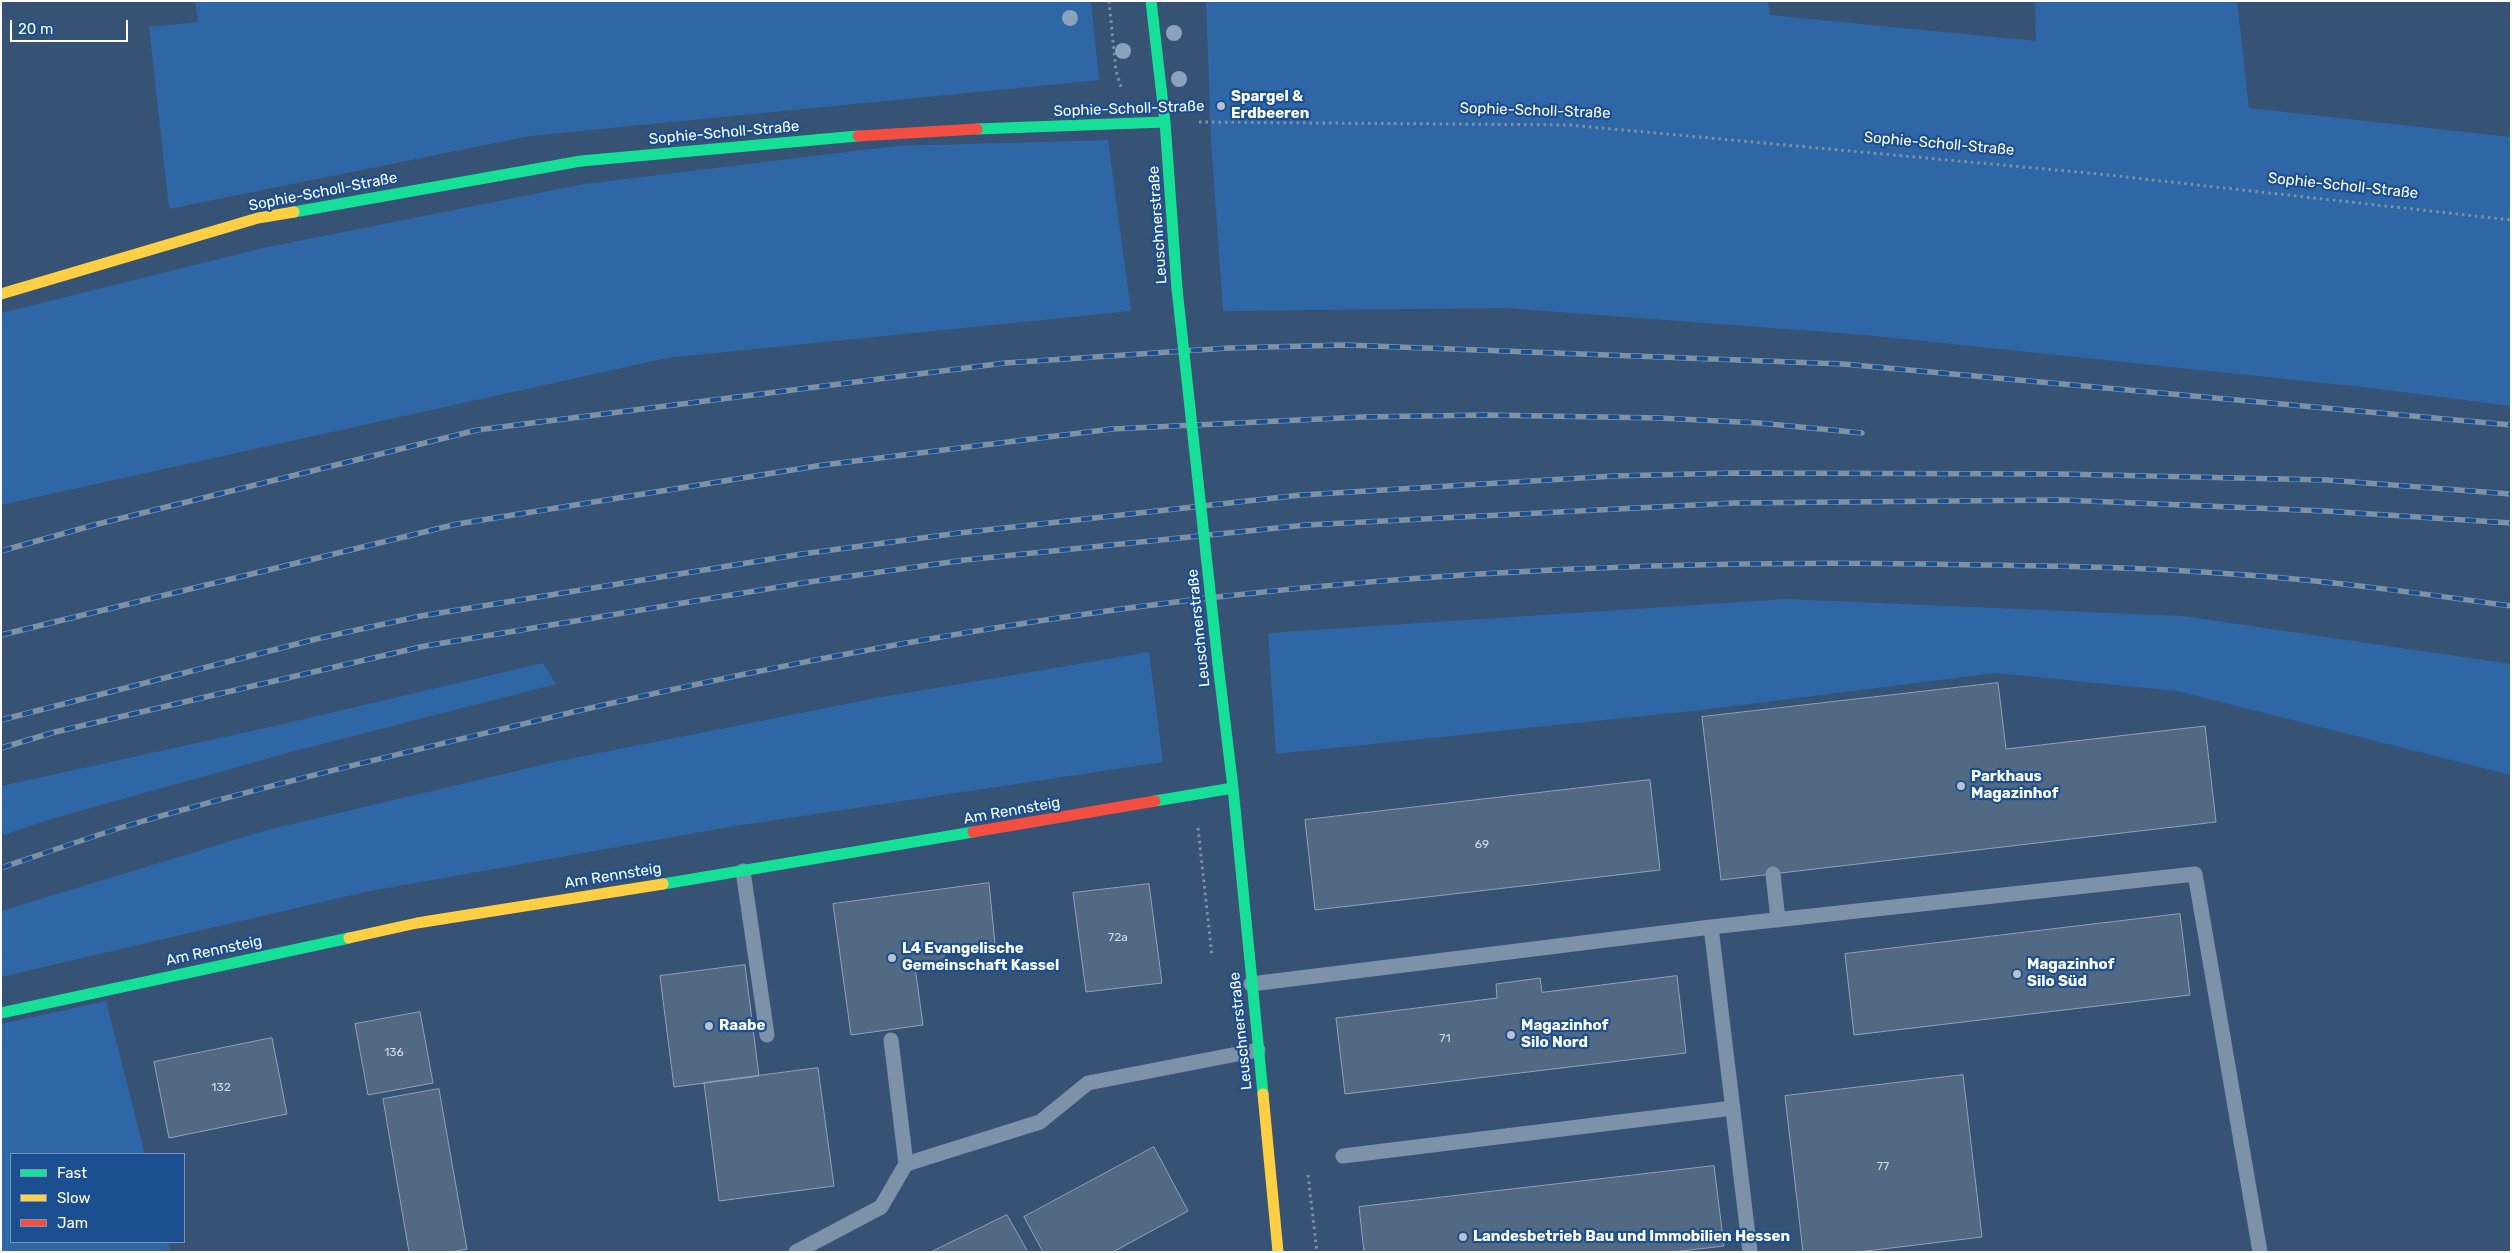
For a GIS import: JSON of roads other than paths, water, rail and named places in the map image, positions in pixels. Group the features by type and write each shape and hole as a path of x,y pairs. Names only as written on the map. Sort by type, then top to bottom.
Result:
{"street":[{"name":"Leuschnerstraße","path":"1152,1 1165,122 1178,289 1233,788 1278,1252"},
{"name":"Sophie-Scholl-Straße","path":"1,294 258,218 581,161 909,132 1165,122"},
{"name":"Am Rennsteig","path":"1,1013 417,923 743,871 1233,788"}],"lane":[{"path":"743,871 767,1036"},
{"path":"1773,874 1778,920"},
{"path":"1251,984 1711,927 2194,874 2260,1252"},
{"path":"1711,927 1750,1252"},
{"path":"796,1252 880,1207 906,1164 891,1040"},
{"path":"906,1164 1040,1122 1088,1083 1258,1050"},
{"path":"1343,1156 1733,1108"}],"railway":[{"path":"1,551 94,525 477,430 1005,363 1229,348 1346,345 1843,364 2511,425"},
{"path":"1,635 457,524 823,465 1112,429 1362,417 1486,415 1659,418 1759,423 1862,433"},
{"path":"1,720 320,638 421,616 802,554 959,533 1301,495 1614,476 1732,473 2061,474 2327,480 2511,494"},
{"path":"1,748 55,732 425,646 809,582 965,560 1306,525 1734,503 2063,500 2325,511 2511,523"},
{"path":"1,868 123,827 215,801 650,694 884,647 1042,620 1321,586 1522,571 1623,567 1824,563 1925,564 2193,571 2336,583 2511,606"}],"place":[{"name":"Spargel & Erdbeeren","path":"1221,106"},
{"name":"Parkhaus Magazinhof","path":"1961,786"},
{"name":"L4 Evangelische Gemeinschaft Kassel","path":"892,958"},
{"name":"Magazinhof Silo Süd","path":"2017,974"},
{"name":"Raabe","path":"709,1026"},
{"name":"Magazinhof Silo Nord","path":"1511,1035"},
{"name":"Landesbetrieb Bau und Immobilien Hessen","path":"1463,1237"}]}
